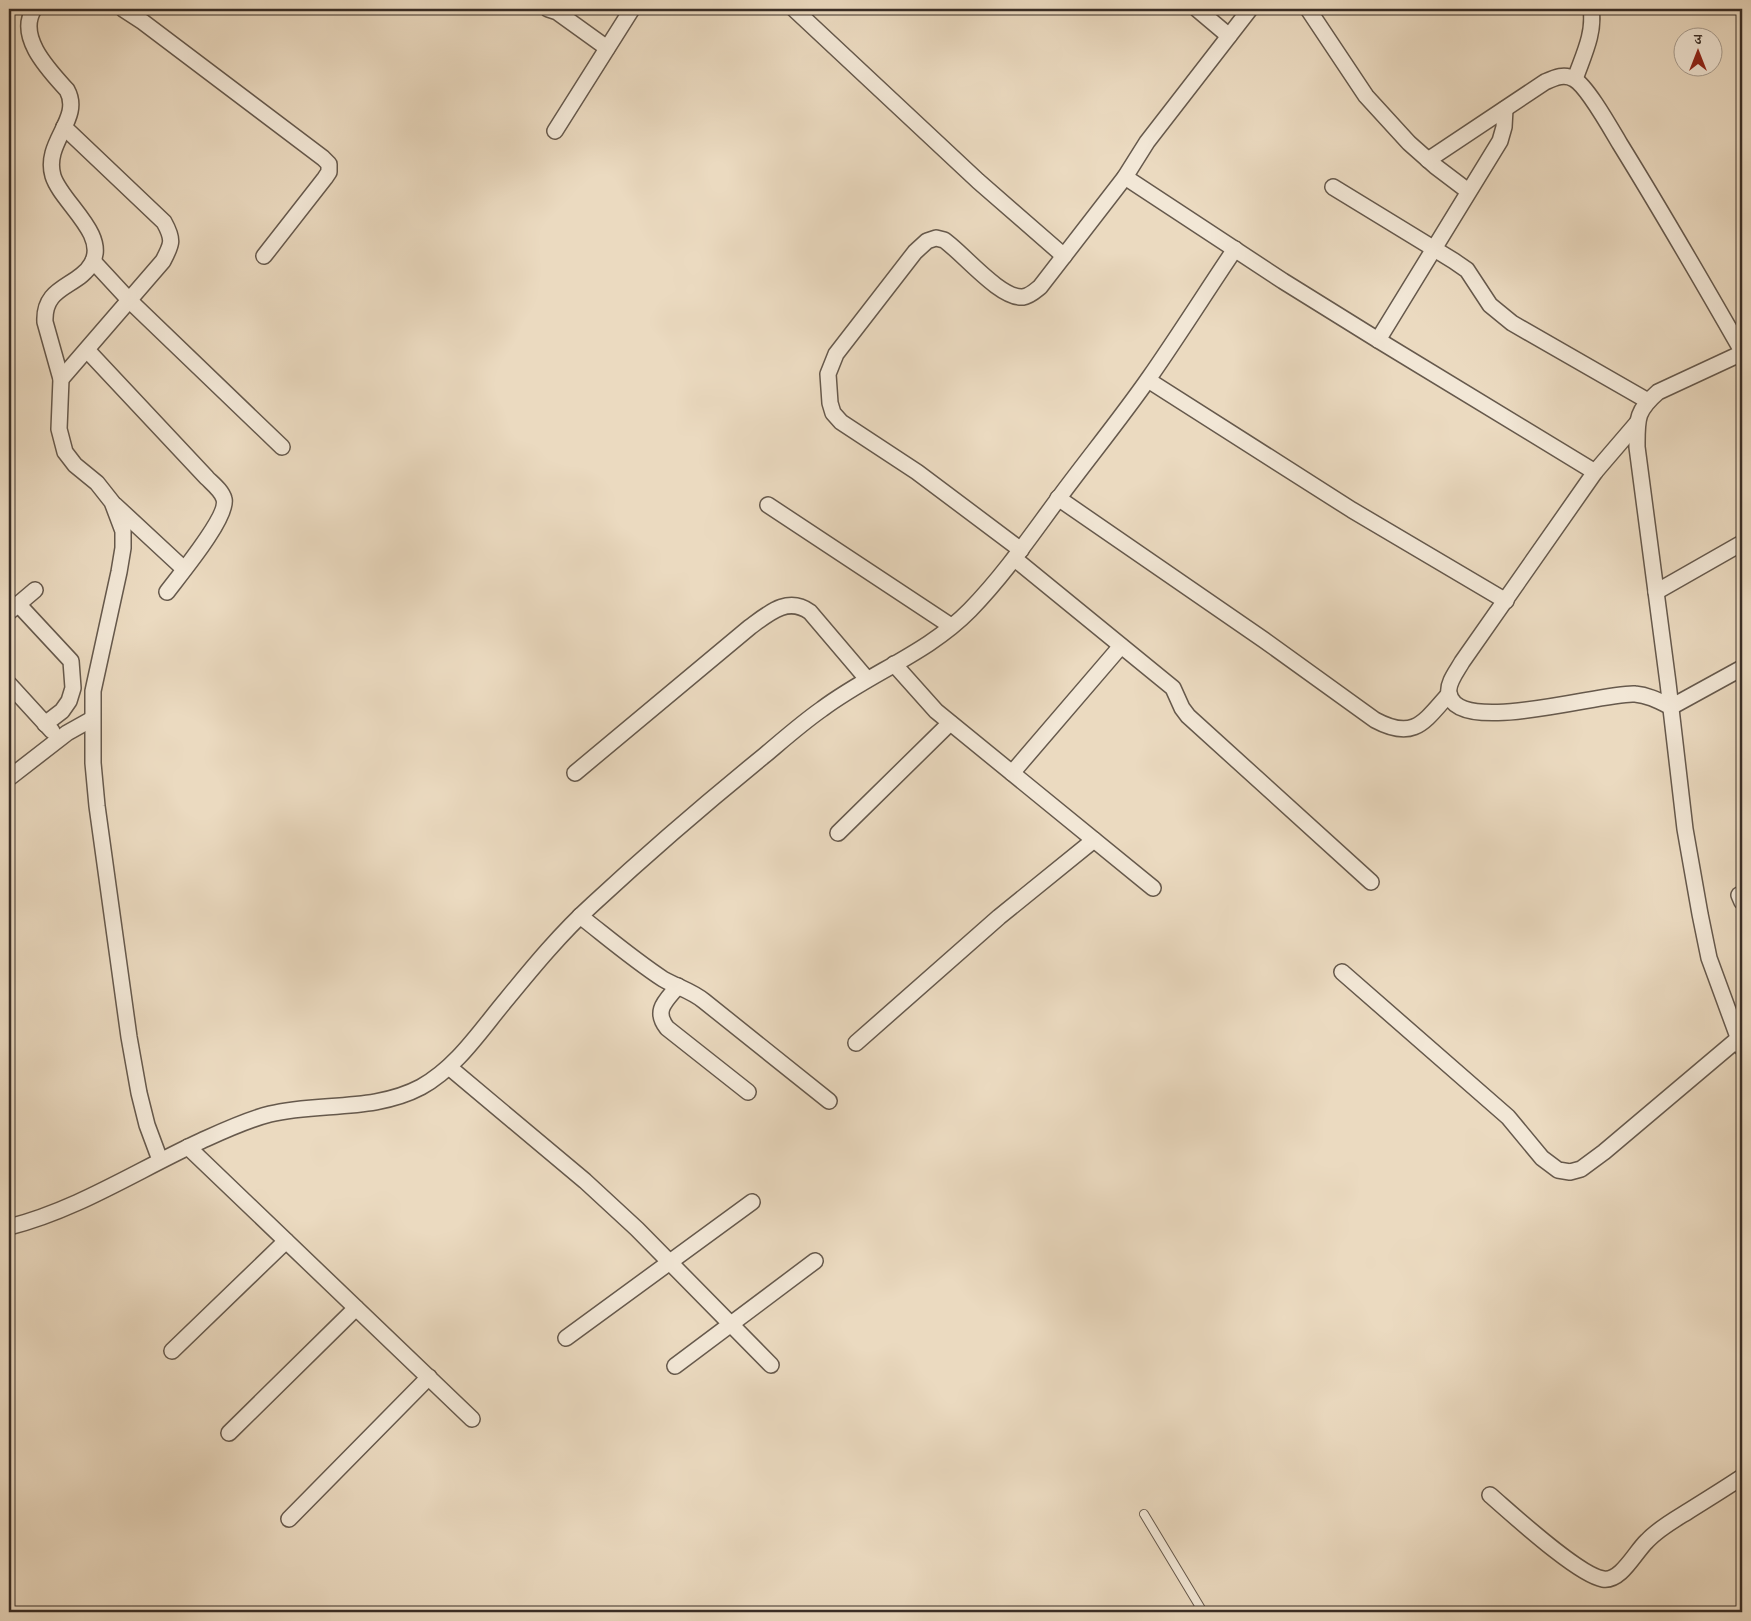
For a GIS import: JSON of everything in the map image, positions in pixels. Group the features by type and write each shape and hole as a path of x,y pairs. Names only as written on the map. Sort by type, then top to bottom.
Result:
{"street":[{"path":"34,9 30,15 31,38 40,59 70,96 72,104 70,115 53,151 51,170 54,181 62,194 93,236 95,254 87,270 58,291 49,301 45,312 47,330 61,379 59,429 65,452 75,465 97,484 112,502 184,569"},
{"path":"123,9 292,134 329,164 329,172 325,178 264,256"},
{"path":"548,9 557,12 607,48"},
{"path":"555,131 632,9"},
{"path":"794,9 978,181 1064,256"},
{"path":"1197,9 1229,36"},
{"path":"1250,9 1147,142 1125,177 1040,287 1024,297 1014,296 984,276 944,240 936,238 927,241 902,267 836,354 828,374 830,403 833,413 841,422 917,472 1018,554 1121,646 1173,688 1182,708 1188,716 1370,882"},
{"path":"1308,9 1366,96 1409,143 1468,191"},
{"path":"1574,79 1590,38 1593,20 1591,9"},
{"path":"1342,972 1508,1117 1542,1158 1558,1170 1570,1172 1581,1169 1740,1043 1709,958 1685,829 1637,446 1637,423 1640,411 1658,392 1742,352 1659,207 1600,110 1574,79 1564,76 1545,82 1428,160"},
{"path":"1378,340 1500,141 1504,127 1505,109"},
{"path":"61,379 163,261 171,247 172,238 164,222 64,127"},
{"path":"1125,177 1378,340 1595,472"},
{"path":"1333,187 1467,270 1490,305 1512,324 1648,401"},
{"path":"9,1227 59,1212 160,1160 224,1130 269,1114 376,1102 403,1095 423,1086 449,1067 472,1042 536,962 580,916 659,844 736,778 821,710 867,679 934,640 969,612 1018,554 1148,380 1235,249"},
{"path":"93,261 130,301 282,447"},
{"path":"87,350 214,484 224,499 225,508 218,522 167,592"},
{"path":"1148,380 1352,510 1506,601"},
{"path":"1637,423 1595,472 1462,662 1449,685 1449,694 1454,703 1468,710 1487,712 1512,712 1550,708 1634,694 1650,697 1671,707"},
{"path":"1058,498 1386,726 1408,730 1420,724 1449,694"},
{"path":"112,502 123,531 123,548 93,691 93,763 97,806 129,1037 147,1125 160,1160"},
{"path":"768,505 952,626"},
{"path":"1656,592 1742,543"},
{"path":"35,590 13,608 71,661 73,688 69,701 62,710 45,724"},
{"path":"575,773 750,627 769,613 781,608 795,605 802,606 810,612 867,679"},
{"path":"1012,773 1121,646"},
{"path":"894,664 950,723 1153,888"},
{"path":"1671,707 1742,668"},
{"path":"9,684 59,739"},
{"path":"9,778 59,739 92,719"},
{"path":"838,833 950,723"},
{"path":"856,1043 999,917 1094,840"},
{"path":"580,916 639,963 666,980 693,992 829,1102"},
{"path":"678,986 660,1011 661,1020 667,1028 748,1092"},
{"path":"449,1067 585,1181 670,1262 772,1365"},
{"path":"188,1147 472,1419"},
{"path":"566,1338 752,1202"},
{"path":"172,1351 286,1241"},
{"path":"675,1366 815,1261"},
{"path":"229,1433 356,1308"},
{"path":"289,1519 429,1377"},
{"path":"1490,1495 1570,1561 1603,1579 1612,1578 1621,1573 1649,1538 1742,1477"}],"lane":[{"path":"1144,1514 1202,1612"}]}
